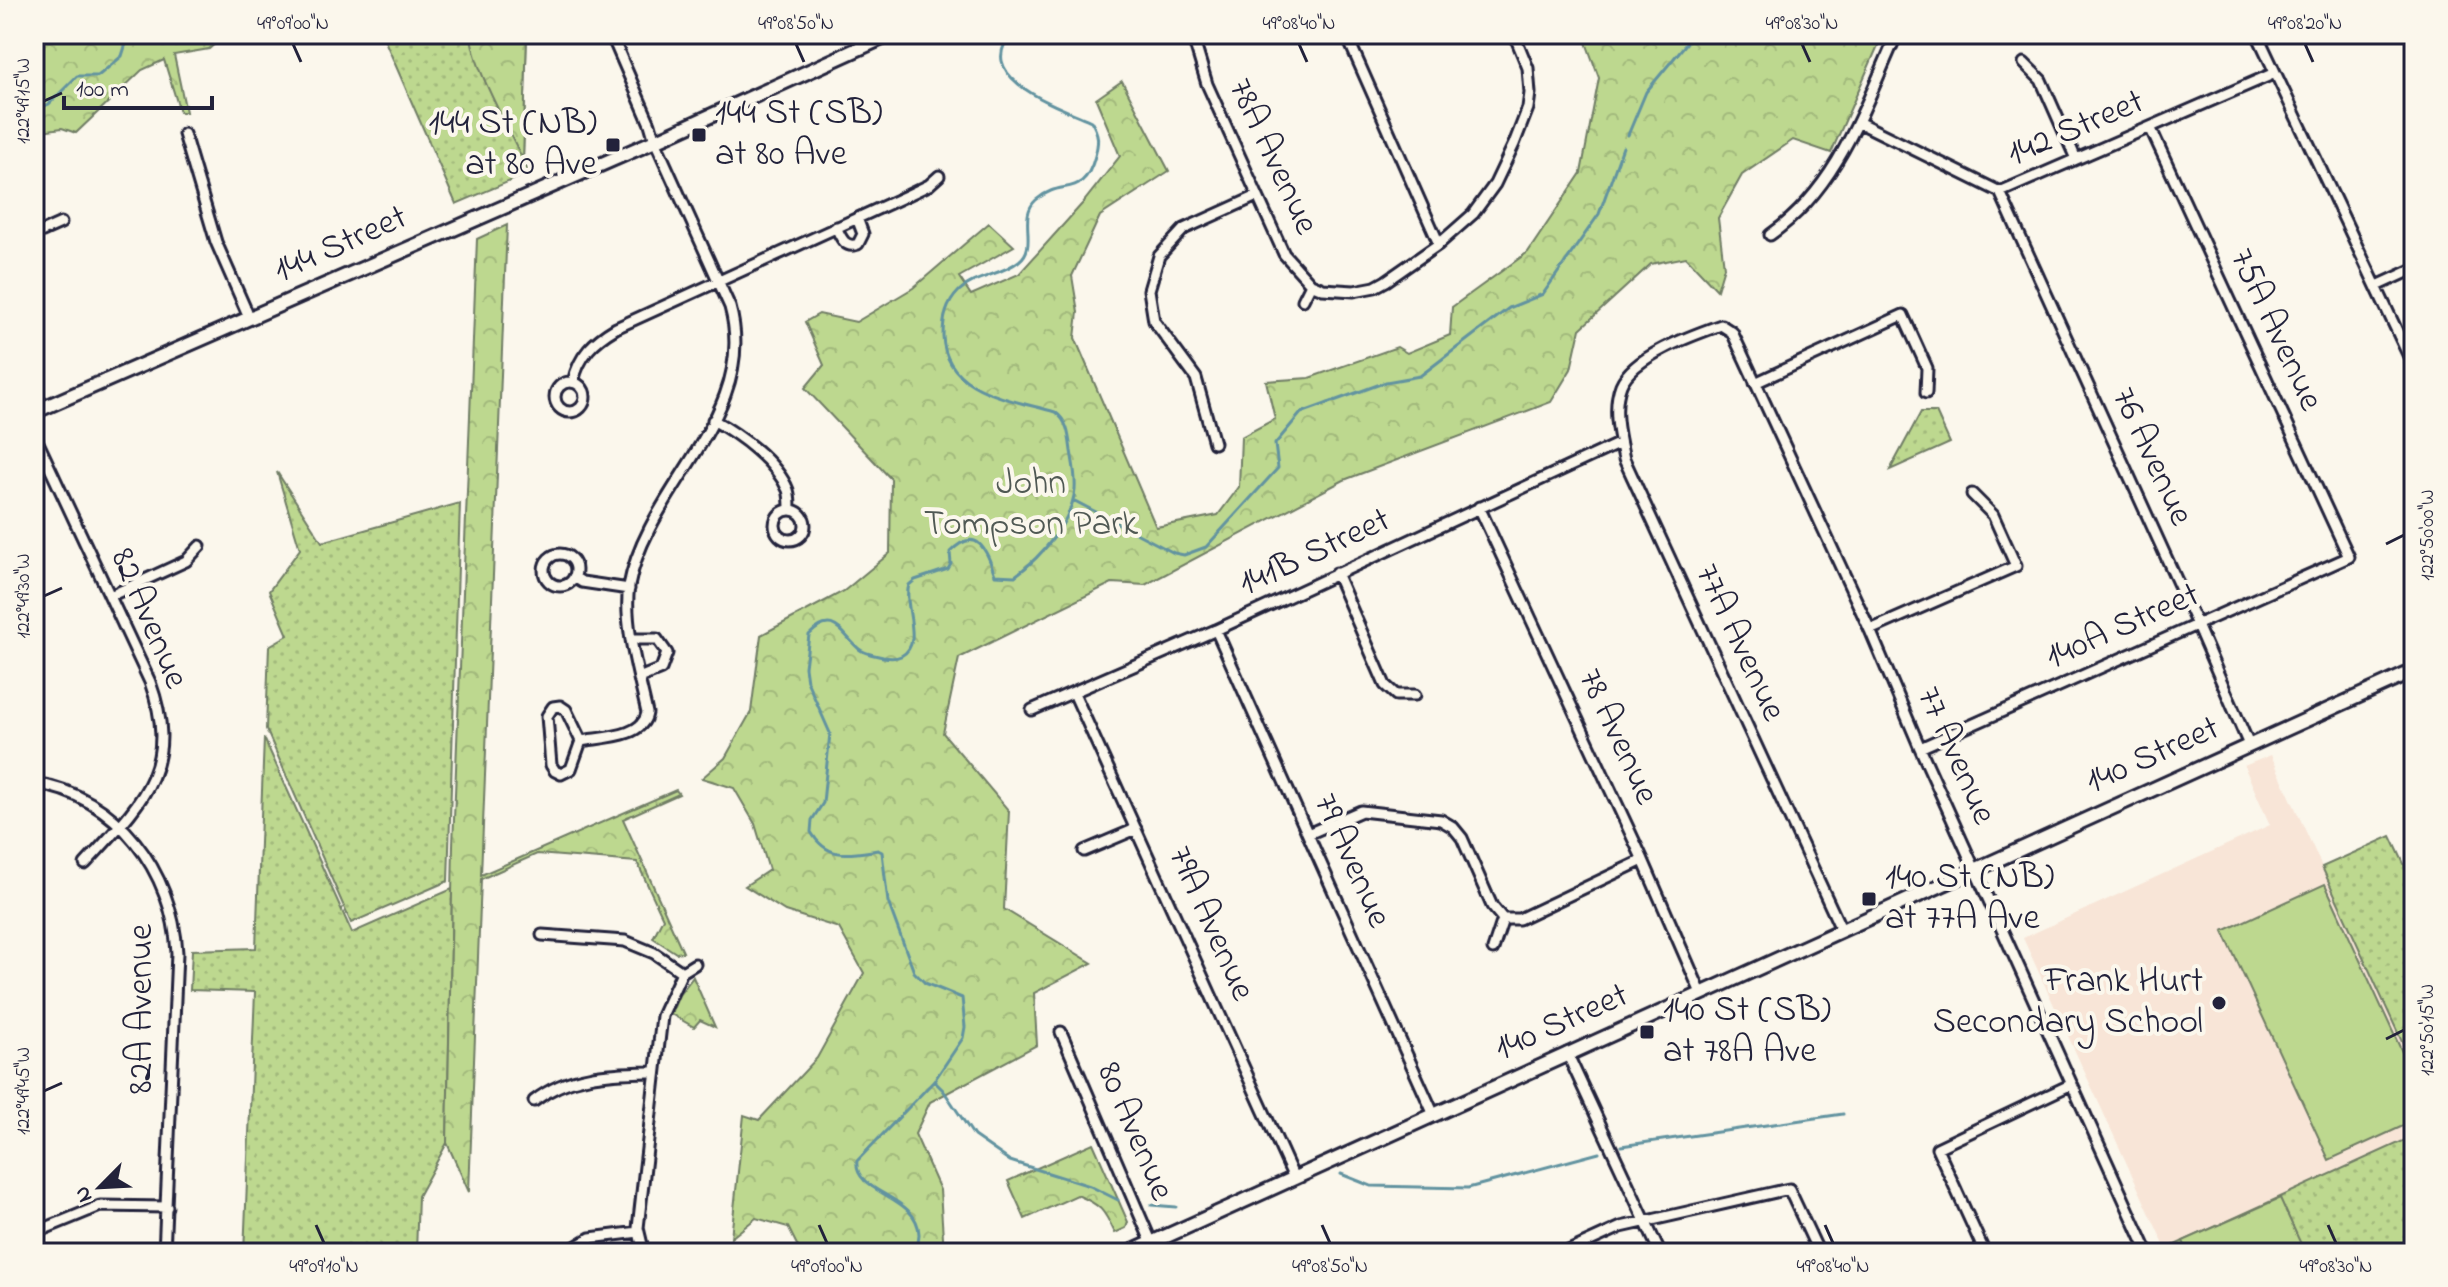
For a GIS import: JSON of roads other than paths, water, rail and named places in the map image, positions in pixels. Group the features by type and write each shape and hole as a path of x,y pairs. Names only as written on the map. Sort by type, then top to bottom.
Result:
{"main road":[{"name":"144 Street","path":"34,412 655,141 891,34"},
{"name":"140 Street","path":"1129,1253 1154,1248 1294,1178 2414,671"}],"street":[{"path":"581,741 637,730 645,723 647,713 631,639 629,589 645,536 728,392 736,353 735,326 718,281 611,34"},
{"name":"78A Avenue","path":"1192,34 1207,84 1284,254 1311,284 1323,289 1354,291 1375,287 1439,244"},
{"path":"1346,34 1439,244 1473,214 1495,184 1528,108 1530,78 1514,34"},
{"path":"1770,235 1801,208 1828,177 1858,122 1897,34"},
{"path":"2257,34 2414,367"},
{"path":"2024,63 2041,80 2076,159"},
{"name":"142 Street","path":"1858,122 2000,192 2275,73"},
{"name":"75A Avenue","path":"2150,127 2349,557"},
{"path":"184,134 216,242 249,317"},
{"path":"573,382 585,352 601,337 929,185 939,176"},
{"name":"76 Avenue","path":"2000,192 2249,745"},
{"path":"1214,443 1196,378 1154,321 1149,290 1159,256 1184,229 1257,196"},
{"path":"836,227 844,242 854,246 861,242 863,234 857,218"},
{"path":"34,235 61,223"},
{"path":"2377,286 2414,269"},
{"path":"1303,300 1311,284"},
{"path":"1755,383 1903,315 1927,368 1926,393"},
{"name":"77 Avenue","path":"1627,375 1658,352 1721,325 1728,327 1870,630 1920,748 2148,1253"},
{"name":"77A Avenue","path":"1627,375 1617,399 1624,459 1841,929"},
{"path":"713,420 735,433 766,459 788,490 790,509"},
{"name":"82 Avenue","path":"34,434 150,682 160,728 156,767 139,804 85,864"},
{"name":"141B Street","path":"1032,710 1216,630 1620,443"},
{"path":"1870,630 2016,566 1993,515 1972,494"},
{"name":"78 Avenue","path":"1479,507 1643,860 1701,993"},
{"path":"110,596 186,561 200,546"},
{"name":"140A Street","path":"1920,748 2349,557"},
{"path":"1336,573 1385,685 1396,695 1415,695"},
{"path":"574,577 582,582 629,589"},
{"name":"79 Avenue","path":"1216,630 1434,1115"},
{"path":"631,639 657,639 667,653 661,669 639,678"},
{"name":"79A Avenue","path":"1074,693 1294,1178"},
{"path":"560,706 566,710 581,741 571,769 565,773 555,771 551,765 547,716 550,709 560,706"},
{"name":"82A Avenue","path":"34,783 53,786 97,806 139,846 158,875 167,897 175,931 176,975 164,1253"},
{"path":"1308,834 1361,811 1441,820 1453,827 1462,838 1492,906 1503,919 1519,919 1643,860"},
{"path":"1084,851 1136,829"},
{"path":"1493,949 1503,919"},
{"path":"542,935 625,941 654,953 682,972"},
{"path":"644,1253 639,1232 662,1016 682,972 695,964"},
{"name":"80 Avenue","path":"1061,1032 1154,1248"},
{"path":"1567,1053 1660,1253"},
{"path":"534,1101 552,1087 589,1076 654,1072"},
{"path":"1985,1253 1937,1148 2072,1084"},
{"path":"1564,1253 1621,1227 1789,1189 1819,1253"},
{"path":"34,1233 100,1206 167,1207"},
{"path":"567,1252 590,1238 639,1232"}],"waterway":[{"path":"34,111 49,104 77,76 98,76 122,56 129,34"},
{"path":"916,1253 919,1234 916,1221 898,1202 865,1181 858,1172 857,1161 934,1081 963,1038 962,998 925,983 914,972 888,902 882,852 849,854 833,851 825,848 811,832 812,820 823,803 830,733 807,681 805,667 809,635 825,624 837,627 864,652 888,658 901,656 911,643 909,585 948,569 950,552 968,541 980,544 985,550 995,575 1015,576 1054,538 1073,501 1074,470 1063,420 1055,412 1001,397 968,382 955,370 947,355 943,336 946,312 959,291 1005,269 1025,255 1031,207 1046,193 1078,184 1084,179 1096,151 1097,134 1091,121 1042,99 1011,77 1003,64 1002,50 1012,34"},
{"path":"1628,135 1646,92 1694,34"},
{"path":"1073,500 1174,553 1184,555 1206,547 1278,468 1275,444 1301,413 1386,382 1420,376 1509,308 1543,294 1599,214 1623,147"},
{"path":"934,1081 974,1136 1010,1161 1090,1186 1118,1200"},
{"path":"1621,1146 1843,1114"},
{"path":"1341,1174 1371,1186 1468,1188 1599,1153"},
{"path":"1151,1205 1176,1207"}],"place":[{"name":"144 St (SB) at 80 Ave","path":"699,135"},
{"name":"144 St (NB) at 80 Ave","path":"613,145"},
{"name":"140 St (NB) at 77A Ave","path":"1869,899"},
{"name":"Frank Hurt Secondary School","path":"2219,1003"},
{"name":"140 St (SB) at 78A Ave","path":"1647,1032"}],"park label":[{"name":"John Tompson Park","path":"1031,504"}]}
